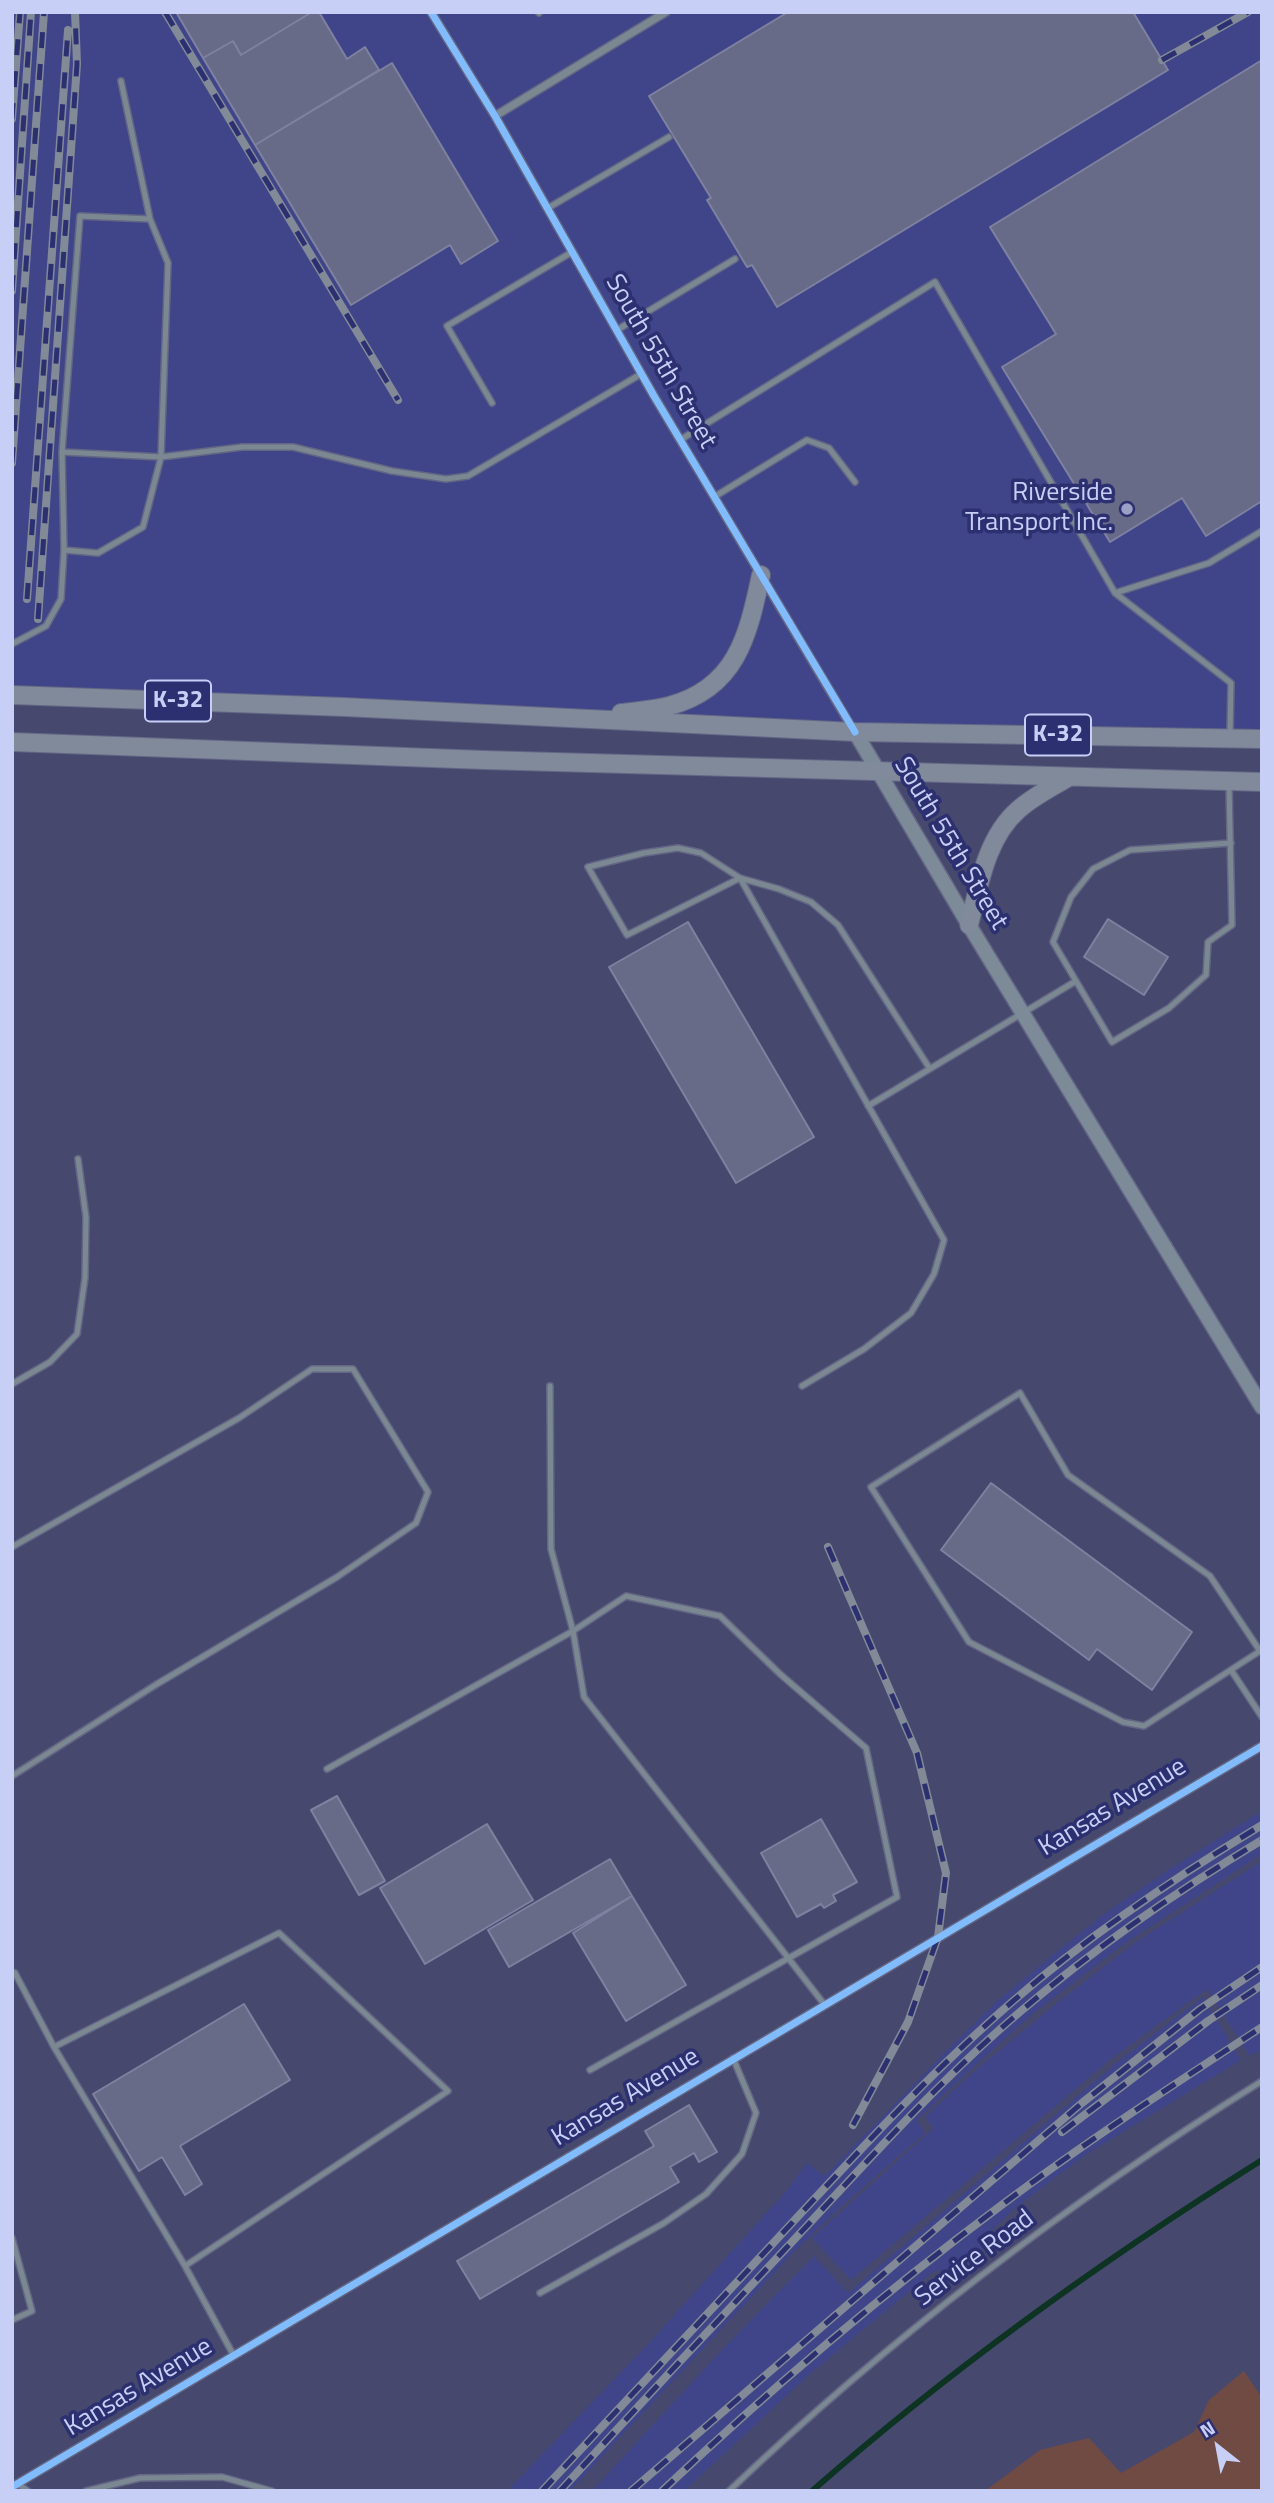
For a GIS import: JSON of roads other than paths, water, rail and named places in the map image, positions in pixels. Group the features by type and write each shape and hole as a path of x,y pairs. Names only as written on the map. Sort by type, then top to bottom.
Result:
{"main road":[{"path":"581,719 670,706 707,690 733,663 750,625 761,575"},
{"name":"K-32","path":"12,695 344,707 855,732 1262,739"},
{"name":"South 55th Street","path":"855,732 1262,1407"},
{"name":"K-32","path":"12,742 879,773 1262,782"},
{"path":"969,925 988,858 999,833 1018,810 1069,777"}],"street":[{"name":"South 55th Street","path":"431,12 495,116 641,374 855,732"},
{"path":"495,116 666,12"},
{"name":"Kansas Avenue","path":"15,2486 1262,1746"}],"lane":[{"path":"64,550 98,553 143,527 161,457 168,263 150,219 121,81"},
{"path":"548,208 669,137"},
{"path":"12,644 46,626 61,599 64,550 62,452 80,216 150,219"},
{"path":"492,403 447,326 572,252"},
{"path":"617,330 735,259"},
{"path":"680,440 935,282 1115,593 1231,683 1230,738"},
{"path":"62,452 161,457 242,447 293,447 392,471 446,479 468,476 641,374"},
{"path":"714,497 807,440 830,448 855,482"},
{"path":"1115,593 1209,564 1262,531"},
{"path":"1229,782 1231,843 1232,925 1208,942 1206,975 1169,1008 1112,1042 1053,942 1071,897 1093,869 1130,850 1231,843"},
{"path":"740,878 627,935 588,867 644,853 678,848 701,853 740,878 811,902 838,925 930,1069"},
{"path":"740,878 944,1240 934,1274 911,1313 864,1349 802,1387"},
{"path":"869,1106 1076,981"},
{"path":"12,1384 50,1362 77,1334 85,1278 86,1217 78,1159"},
{"path":"12,1547 239,1418 312,1369 353,1369 428,1492 416,1523 337,1577 157,1684 12,1776"},
{"path":"550,1386 551,1549 573,1631 584,1697 824,2004"},
{"path":"1020,1393 1069,1475 1210,1576 1260,1651 1231,1670 1144,1726 1123,1722 969,1642 871,1487 1020,1393"},
{"path":"327,1769 573,1631 626,1596 720,1616 780,1674 866,1748 897,1896 590,2070"},
{"path":"1231,1670 1262,1717"},
{"path":"54,2047 279,1933 448,2091 184,2266"},
{"path":"13,1971 54,2047 234,2356"},
{"path":"540,2293 674,2216 706,2194 742,2154 756,2113 733,2058"},
{"name":"Service Road","path":"729,2491 856,2377 955,2297 1090,2196 1262,2081"},
{"path":"12,2238 32,2311 12,2320"},
{"path":"86,2491 140,2478 208,2477 222,2477 272,2491"},
{"path":"15,2486 28,2491"}],"waterway":[{"path":"812,2491 919,2401 1030,2316 1145,2236 1262,2160"}],"railway":[{"path":"12,119 20,12"},
{"path":"12,291 31,12"},
{"path":"12,463 44,12"},
{"path":"38,619 77,64 75,12"},
{"path":"165,12 398,400"},
{"path":"1162,60 1248,12"},
{"path":"27,599 68,30"},
{"path":"828,1547 917,1753 946,1873 938,1937 908,2022 853,2125"},
{"path":"542,2491 871,2138 983,2028 1041,1977 1102,1931 1262,1825"},
{"path":"560,2491 883,2144 992,2036 1049,1987 1108,1942 1199,1879 1262,1840"},
{"path":"631,2491 1082,2103 1200,2009 1262,1967"},
{"path":"1062,2132 1208,2021 1262,1985"},
{"path":"662,2491 826,2344 955,2240 1096,2137 1262,2027"}],"place":[{"name":"Riverside Transport Inc.","path":"1127,509"}]}
